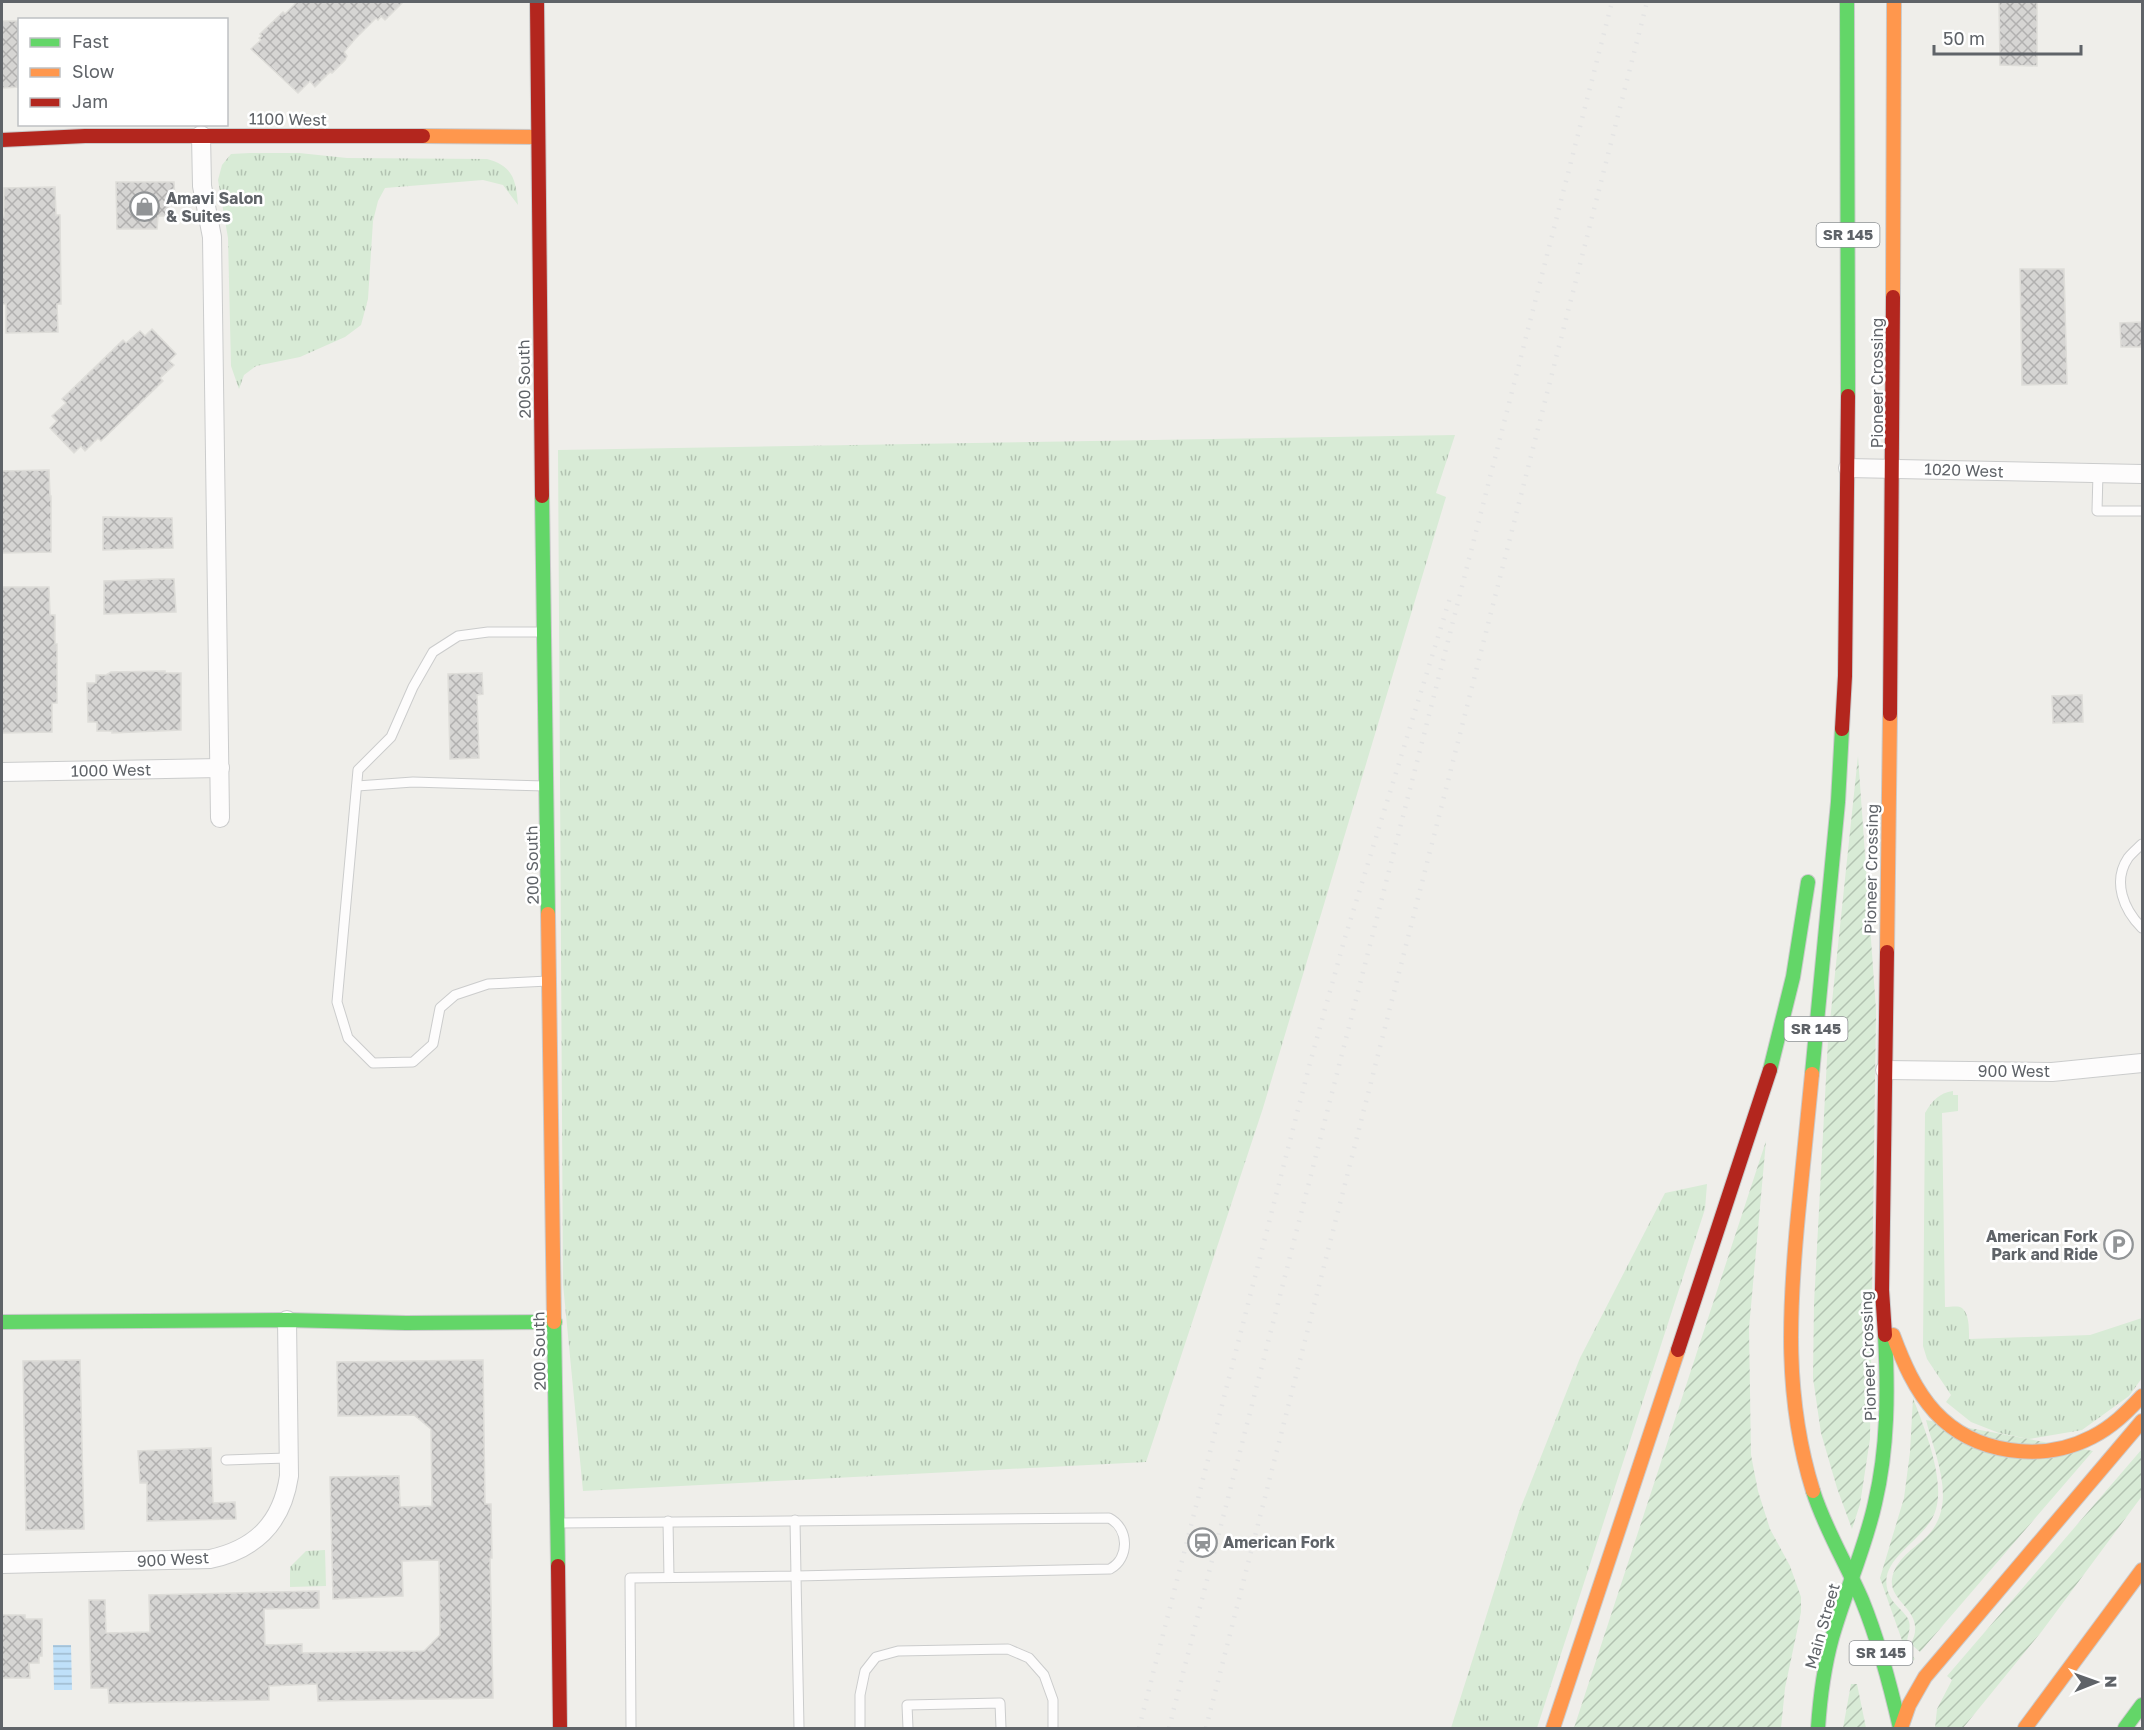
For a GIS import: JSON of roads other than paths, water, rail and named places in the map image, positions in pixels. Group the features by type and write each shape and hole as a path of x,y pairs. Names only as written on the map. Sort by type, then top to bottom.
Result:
{"main road":[{"name":"200 South","path":"537,2 561,1728"},
{"name":"Pioneer Crossing","path":"1847,2 1848,468 1845,676 1838,802 1801,1185 1789,1344 1792,1400 1807,1472 1828,1533 1852,1580"},
{"name":"Pioneer Crossing","path":"1852,1580 1875,1506 1887,1430 1888,1382 1882,1290 1893,468 1894,2"},
{"name":"1100 West","path":"2,140 85,136 201,135 538,137"},
{"path":"1832,515 1848,468"},
{"path":"1553,1728 1770,1070 1797,963 1809,871"},
{"path":"1882,1290 1894,1337 1923,1396 1948,1424 1974,1440 2007,1451 2045,1453 2099,1434 2130,1410 2142,1396"},
{"path":"2,1322 287,1320 406,1323 555,1322"},
{"path":"1901,1728 1909,1705 1925,1677 2142,1421"},
{"path":"2025,1728 2142,1570"},
{"name":"Main Street","path":"1818,1728 1828,1654 1852,1580"},
{"name":"Main Street","path":"1852,1580 1870,1620 1901,1728"},
{"path":"2125,1728 2142,1706"}],"street":[{"path":"201,135 202,186 212,237 220,818"},
{"name":"1020 West","path":"1848,468 2142,474"},
{"name":"1000 West","path":"2,772 220,768"},
{"name":"900 West","path":"1886,1070 2052,1072 2142,1064"},
{"name":"900 West","path":"2,1564 210,1559 239,1551 263,1533 281,1507 289,1476 287,1320"}],"lane":[{"path":"2089,473 2097,511 2142,511"},
{"path":"544,632 488,632 458,636 433,652 412,687 391,737 358,770 337,1002 348,1038 373,1063 413,1062 434,1044 440,1008 455,995 488,984 551,981"},
{"path":"357,786 413,782 547,786"},
{"path":"2142,844 2128,858 2120,888 2124,904 2142,928"},
{"path":"226,1460 288,1458"},
{"path":"559,1523 1109,1518 1123,1529 1125,1539 1121,1556 1116,1566 1110,1569 630,1578 631,1728"},
{"path":"795,1520 799,1728"},
{"path":"668,1521 669,1577"},
{"path":"860,1728 860,1695 865,1671 876,1657 898,1651 1008,1649 1029,1658 1044,1675 1053,1700 1053,1728"},
{"path":"908,1728 907,1705 1000,1703 1001,1728"}],"water":[{"path":"53,1645 71,1645 72,1690 54,1690"}],"railway":[{"path":"1169,1728 1612,2"},
{"path":"1206,1728 1647,2"},
{"path":"1139,1728 1310,1063 1344,941 1450,598"}],"place":[{"name":"Amavi Salon & Suites","path":"145,207"},
{"name":"American Fork Park and Ride","path":"2119,1245"},
{"name":"American Fork","path":"1202,1542"}]}
